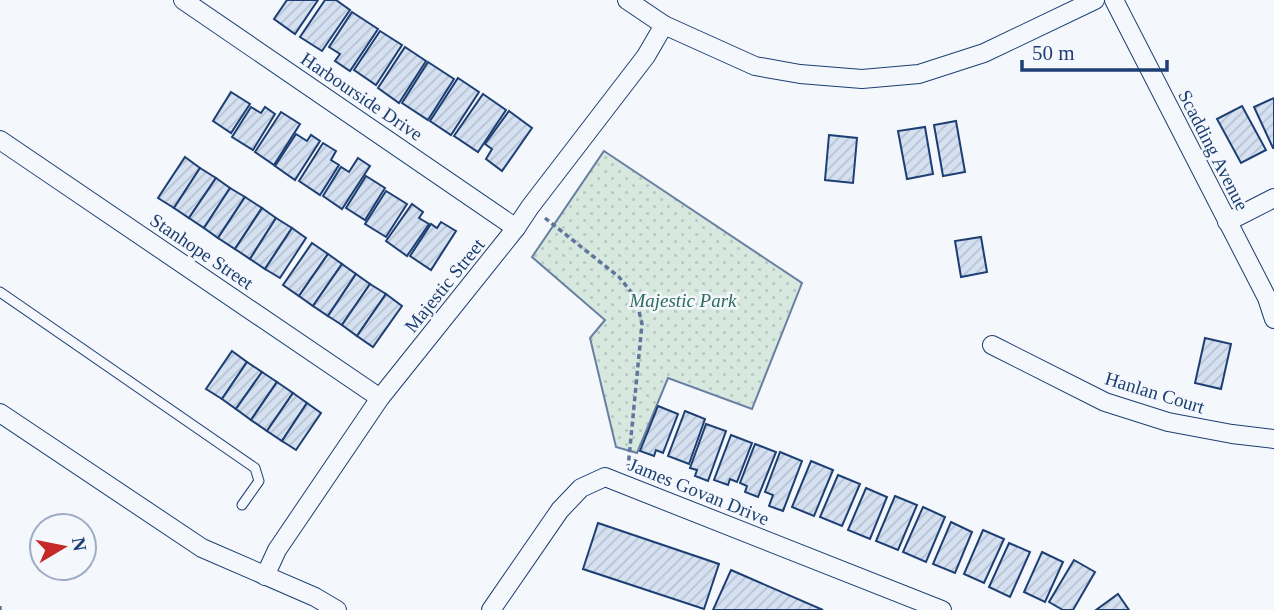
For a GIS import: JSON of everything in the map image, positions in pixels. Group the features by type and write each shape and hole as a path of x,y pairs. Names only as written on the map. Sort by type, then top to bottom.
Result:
{"street":[{"name":"Harbourside Drive","path":"183,0 516,228"},
{"path":"627,0 664,25 755,66 800,74 862,79 919,74 984,53 1095,0"},
{"name":"Scadding Avenue","path":"1114,0 1267,298 1274,319"},
{"name":"Majestic Street","path":"265,576 277,550 380,398 516,228 646,56 664,25"},
{"name":"Stanhope Street","path":"0,140 380,398"},
{"path":"1227,222 1274,198"},
{"name":"Hanlan Court","path":"992,345 1105,402 1168,422 1274,439"},
{"path":"0,413 202,548 315,597 337,610"},
{"name":"James Govan Drive","path":"491,610 560,510 581,488 605,477 942,610"}],"lane":[{"path":"0,292 255,468 259,481 242,505"}],"path":[{"path":"541,214 619,277 636,298 642,324 627,484"}],"green space":[{"name":"Majestic Park","path":"604,151 802,283 752,409 668,378 637,453 616,447 590,338 605,320 532,257"}],"building":[{"path":"287,0 318,0 295,34 274,19"},
{"path":"325,0 336,0 350,10 322,51 300,37"},
{"path":"352,12 378,29 350,71 335,61 340,54 329,47"},
{"path":"380,31 402,45 376,85 354,70"},
{"path":"405,47 426,61 399,103 378,88"},
{"path":"428,62 454,79 428,120 402,103"},
{"path":"458,78 479,92 451,135 430,121"},
{"path":"231,92 250,104 231,133 213,121"},
{"path":"483,94 506,110 478,152 454,136"},
{"path":"1274,98 1274,148 1273,148 1254,107"},
{"path":"1242,106 1266,150 1241,163 1217,119"},
{"path":"251,107 261,113 265,107 275,114 253,150 232,137"},
{"path":"509,111 532,128 502,171 486,159 492,149 485,144"},
{"path":"281,112 300,124 274,165 255,152"},
{"path":"956,121 965,172 943,176 934,125"},
{"path":"925,127 933,174 907,179 898,131"},
{"path":"296,134 307,141 311,135 320,141 295,180 275,166"},
{"path":"829,135 857,138 853,183 825,180"},
{"path":"323,143 336,151 331,160 339,165 320,195 299,181"},
{"path":"185,157 200,168 174,208 158,198"},
{"path":"358,158 370,166 342,209 323,196 341,167 349,172"},
{"path":"200,168 216,178 189,218 174,208"},
{"path":"366,176 385,188 365,220 346,208"},
{"path":"216,178 230,188 204,228 189,218"},
{"path":"230,188 245,197 218,238 204,228"},
{"path":"386,191 407,204 386,237 365,224"},
{"path":"245,197 262,208 235,249 218,238"},
{"path":"412,204 423,212 419,218 429,224 407,256 386,241"},
{"path":"262,208 276,218 250,259 235,249"},
{"path":"276,218 292,228 265,269 250,259"},
{"path":"441,222 456,231 431,270 410,256 431,224 437,228"},
{"path":"292,228 306,238 280,278 265,269"},
{"path":"981,237 987,272 961,277 955,241"},
{"path":"312,243 328,254 299,296 283,285"},
{"path":"328,254 342,264 313,306 299,296"},
{"path":"342,264 356,274 328,316 313,306"},
{"path":"356,274 370,284 342,325 328,316"},
{"path":"370,284 386,294 357,336 342,325"},
{"path":"386,294 402,306 373,347 357,336"},
{"path":"1205,338 1231,344 1221,389 1195,383"},
{"path":"232,351 247,362 222,399 206,389"},
{"path":"247,362 262,372 236,409 222,399"},
{"path":"262,372 277,382 251,420 236,409"},
{"path":"277,382 293,393 267,431 251,420"},
{"path":"293,393 307,403 282,441 267,431"},
{"path":"307,403 321,413 296,450 282,441"},
{"path":"658,406 678,414 663,453 656,450 654,456 640,451"},
{"path":"685,411 705,419 689,464 668,456"},
{"path":"706,424 726,431 708,481 695,476 697,470 690,468"},
{"path":"731,435 752,443 737,482 730,479 728,485 714,480"},
{"path":"755,444 776,452 758,497 745,492 747,486 740,483"},
{"path":"780,452 802,461 783,511 769,506 773,495 765,492"},
{"path":"811,461 833,470 814,516 792,507"},
{"path":"838,475 860,484 842,526 820,517"},
{"path":"866,488 887,497 870,539 848,530"},
{"path":"895,496 917,505 898,550 876,541"},
{"path":"923,507 945,517 926,562 903,552"},
{"path":"951,522 972,532 955,573 933,564"},
{"path":"598,523 719,564 704,609 583,569"},
{"path":"983,530 1004,539 984,583 964,574"},
{"path":"1009,543 1030,552 1010,597 989,587"},
{"path":"1042,552 1063,562 1045,602 1024,592"},
{"path":"1074,560 1095,572 1073,610 1063,610 1049,602"},
{"path":"731,570 823,610 713,610"},
{"path":"1118,594 1129,610 1096,610"}]}
